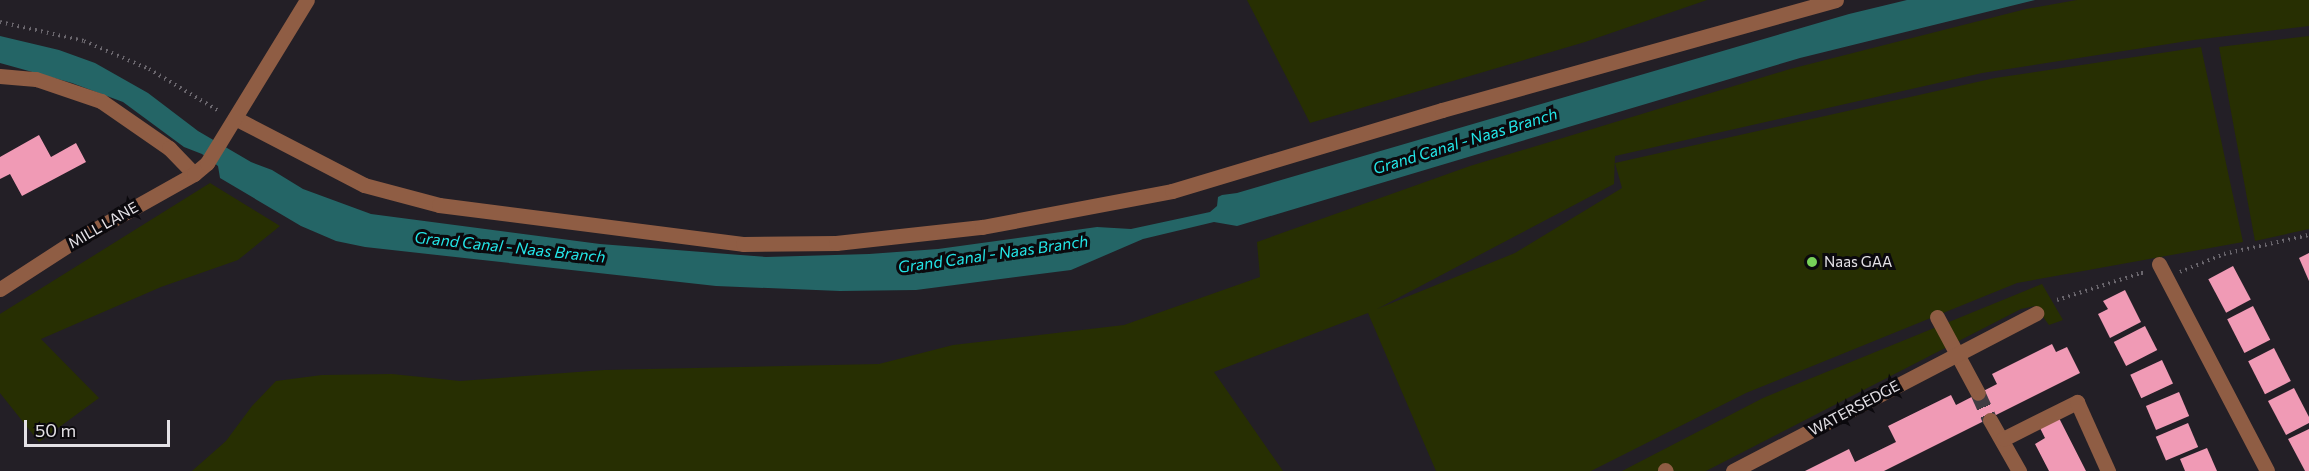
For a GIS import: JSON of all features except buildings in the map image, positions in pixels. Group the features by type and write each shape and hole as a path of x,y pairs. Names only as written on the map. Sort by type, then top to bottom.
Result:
{"street":[{"name":"MILL LANE","path":"0,289 71,243 194,174 207,163 307,0"},
{"path":"235,118 364,185 439,205 743,244 836,243 982,227 1172,191 1442,110 1836,0"},
{"path":"0,76 36,79 101,101 169,148 194,174"},
{"path":"2162,270 2267,471"},
{"name":"WATERSEDGE","path":"1733,471 1753,466 2036,313"},
{"path":"1937,317 1978,393"},
{"path":"2003,439 2077,402 2108,471"},
{"path":"1990,420 2003,439 2019,471"}],"path":[{"path":"0,22 84,41 149,69 207,105 235,118"},
{"path":"2057,300 2141,273 2309,235"}],"green space":[{"path":"1247,0 1707,0 1585,42 1310,123"},
{"path":"2077,0 2309,0 2309,26 2194,40 1982,73 1615,156 1614,184 1377,309 1515,253 1622,188 1615,163 1995,78 2201,47 2243,242 2017,283 1746,393 1591,471 1436,471 1368,313 1214,372 1283,471 192,471 226,441 252,406 276,381 322,375 392,374 460,381 604,370 879,364 953,345 1124,325 1260,277 1257,242 1470,166 1790,69 2026,9"},
{"path":"2309,36 2309,229 2255,241 2219,47"},
{"path":"210,183 280,226 238,260 161,287 41,339 99,398 39,442 0,393 0,314"},
{"path":"2042,284 2063,320 2049,325 2035,306 2021,309 1706,471 1622,471 1763,398"}],"water":[{"name":"Grand Canal - Naas Branch","path":"1907,0 2035,0 1800,58 1237,226 1214,222 1143,239 1071,270 916,290 840,291 716,286 365,247 336,241 301,226 220,178 218,166 202,154 184,147 123,102 72,83 0,63 0,36 59,50 95,63 148,93 198,131 251,162 272,170 303,189 371,214 600,244 766,257 869,254 938,249 1097,227 1131,229 1210,212 1217,206 1218,197 1222,195 1237,193 1849,14"}],"tunnel":[{"path":"1978,393 1990,420"}],"place":[{"name":"Naas GAA","path":"1812,262"}]}
